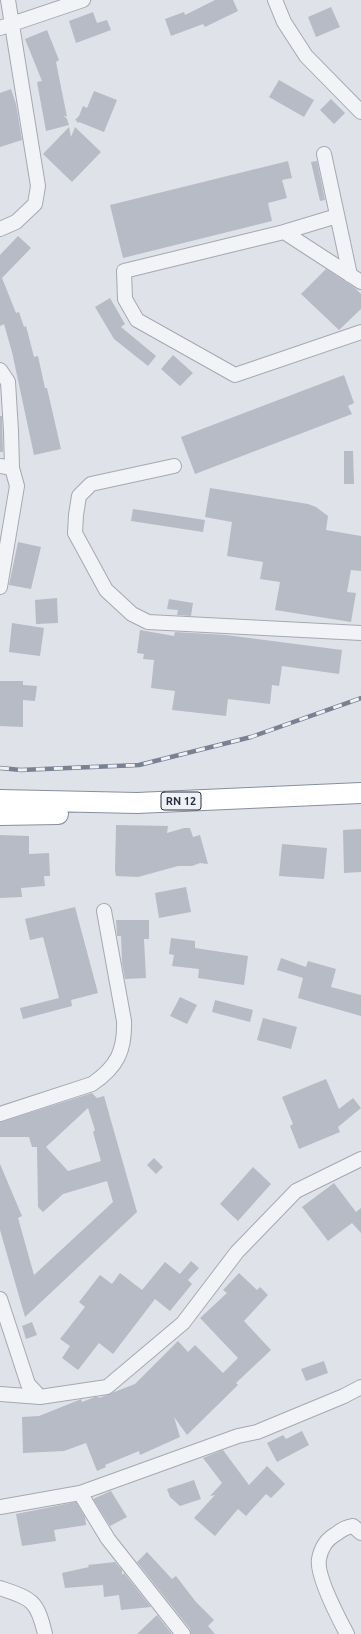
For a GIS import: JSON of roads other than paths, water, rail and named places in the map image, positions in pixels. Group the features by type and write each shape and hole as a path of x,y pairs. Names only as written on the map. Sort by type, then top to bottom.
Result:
{"highway":[{"name":"RN 12","path":"0,800 137,803 361,793"},
{"name":"RN 12","path":"0,815 361,806"}],"street":[{"path":"0,229 16,222 35,204 38,186 6,26 8,0"},
{"path":"6,26 83,0"},
{"path":"275,0 284,22 306,56 361,112"},
{"path":"324,154 337,216 355,278"},
{"path":"337,216 284,232 124,271 125,299 137,320 235,375 361,332"},
{"path":"284,232 355,278"},
{"path":"0,370 8,382 11,432 6,467 17,486 0,587"},
{"path":"174,466 91,484 79,496 75,533 106,590 132,614 148,622 361,633"},
{"path":"0,1114 92,1084 105,1075 114,1064 121,1051 124,1036 124,1021 104,911"},
{"path":"0,1394 40,1397 107,1387 183,1323 238,1252 296,1191 361,1159"},
{"path":"0,1299 28,1384 40,1397"},
{"path":"0,1507 80,1494 238,1436 256,1432 344,1396 361,1387"},
{"path":"80,1494 108,1538 183,1634"},
{"path":"347,1634 333,1607 320,1570 319,1560 322,1549 329,1537 353,1526 361,1533"},
{"path":"0,1588 31,1601 38,1609 45,1634"}],"railway":[{"path":"0,768 21,770 139,765 251,737 361,698"}]}
